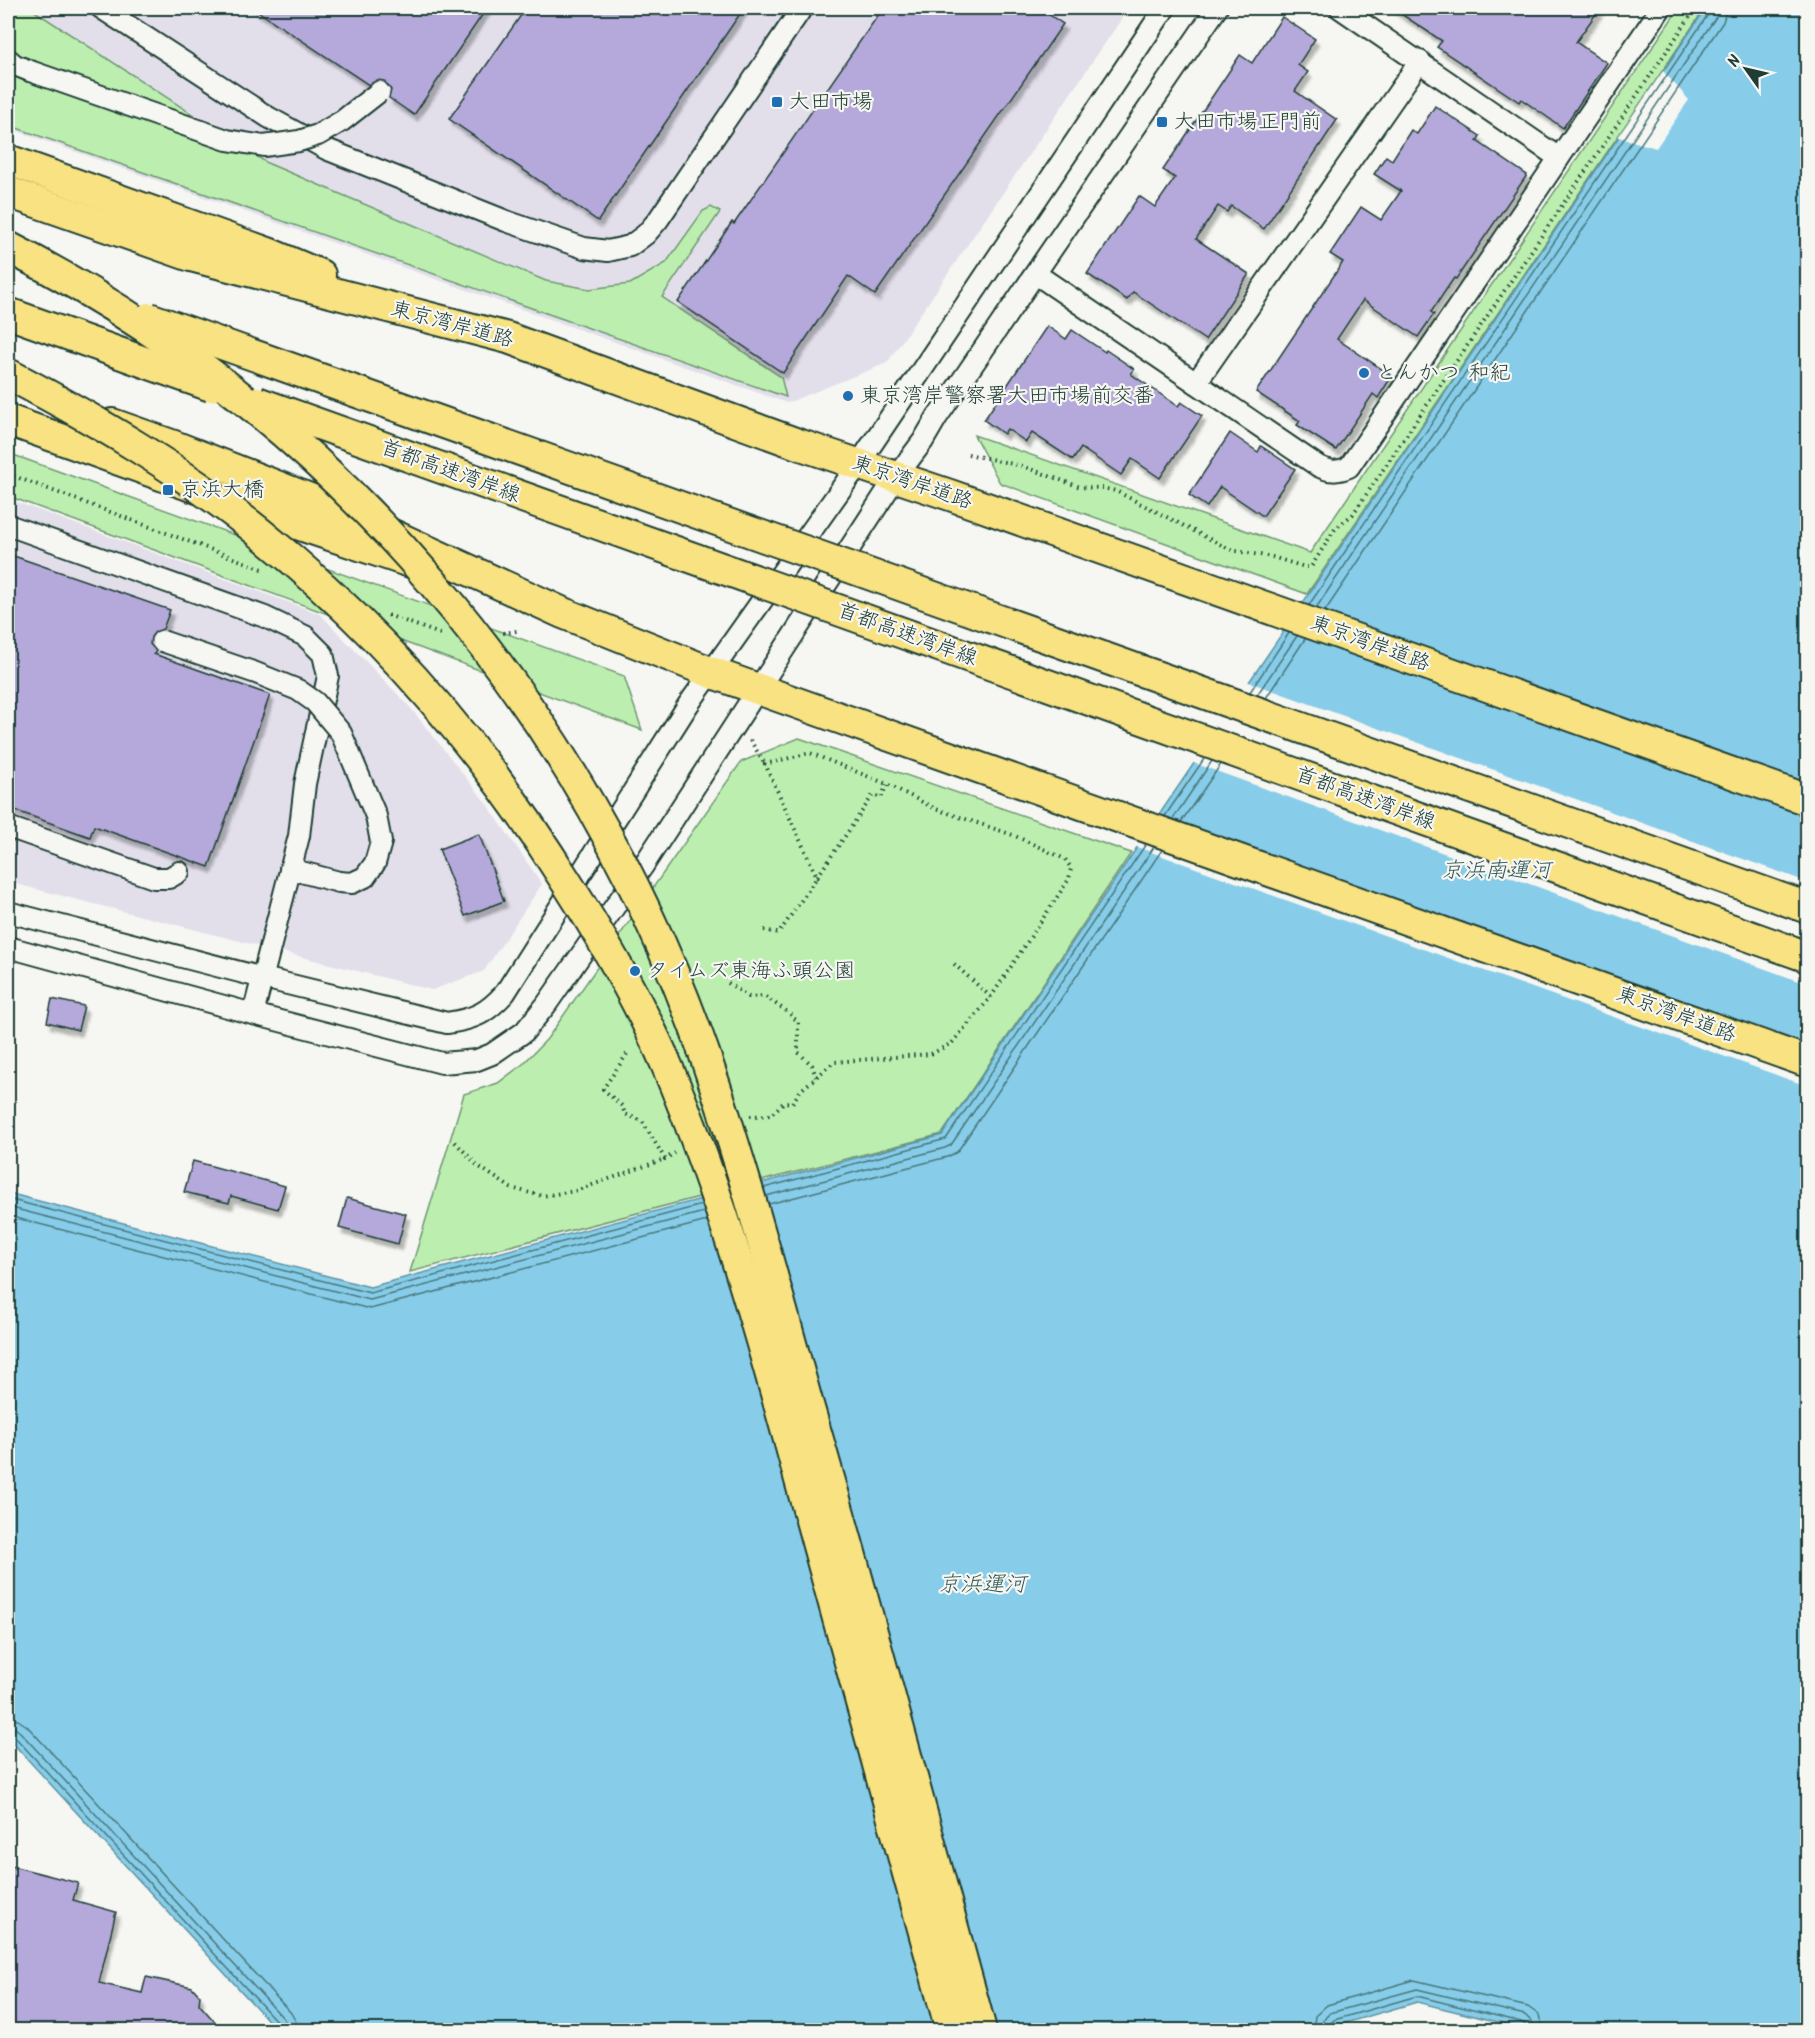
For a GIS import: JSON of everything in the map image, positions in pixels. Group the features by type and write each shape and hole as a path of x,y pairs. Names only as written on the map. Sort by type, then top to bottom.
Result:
{"highway":[{"path":"8,160 268,253 411,315"},
{"name":"東京湾岸道路","path":"8,192 191,256 411,315 508,338 795,444 1158,569 1808,800"},
{"path":"8,247 43,265 144,326 224,382 320,465 402,547 473,628 544,729 604,829 642,905 703,1050 742,1173 821,1447 981,2031"},
{"path":"8,268 1808,908"},
{"name":"首都高速湾岸線","path":"8,313 1808,957"},
{"path":"8,374 134,444 194,484 312,576 373,634 457,727 543,844 586,913 626,984 665,1062 712,1185 755,1320 951,2031"},
{"name":"東京湾岸道路","path":"8,387 174,446 338,510 563,613 711,672 1808,1062"},
{"name":"東京湾岸道路","path":"8,420 303,526 563,613"}],"street":[{"path":"101,8 268,117 326,149 506,221 584,248 608,251 630,246 646,234 658,220 802,8"},
{"path":"8,912 447,1023 481,1015 493,1006 512,983 711,672 858,465 1165,8"},
{"path":"8,947 442,1063 477,1060 501,1048 524,1032 546,1005 643,866 896,477 923,441 1217,8"},
{"path":"1342,8 1559,158"},
{"path":"1036,274 1318,466 1328,471 1339,471 1349,467 1661,8"},
{"path":"8,59 15,65 30,71 227,140 264,146 299,141 318,135 342,121 379,92"},
{"path":"1196,383 1420,61"},
{"path":"8,525 266,617 305,636 323,654 328,676 305,784 299,836 253,1014"},
{"path":"162,641 298,690 315,702 341,733 376,816 381,842 375,863 365,877 352,883 339,882 290,868"},
{"path":"8,827 154,878 169,878 179,872"}],"path":[{"path":"968,454 1022,466 1080,487 1116,491 1231,550 1272,556 1311,567 1335,529 1353,514 1696,8"},
{"path":"750,740 765,764 818,879"},
{"path":"747,1116 771,1115 784,1102 792,1103 801,1090 834,1062 931,1054 952,1043 991,997 1069,879 1071,868 1065,859 1013,835 936,809 887,784 810,753 765,764"},
{"path":"764,930 779,933 818,879 873,795 881,798 887,784"},
{"path":"953,963 991,997"},
{"path":"728,983 749,996 765,996 789,1012 798,1022 798,1053 812,1065 816,1077"},
{"path":"627,1054 603,1089 622,1106 625,1114 642,1121 665,1159"},
{"path":"455,1142 478,1166 511,1188 542,1196 575,1191 665,1159 685,1147"}],"shaded area":[{"path":"8,8 1129,8 887,363 787,403 8,128"},
{"path":"8,499 320,614 409,706 487,804 542,884 484,971 432,990 8,882"}],"green space":[{"path":"8,8 30,8 267,163 546,281 589,289 630,284 666,263 703,211 711,207 720,212 662,297 781,377 786,397 8,125"},
{"path":"1679,8 1705,8 1307,594 1000,483 974,435 1310,553"},
{"path":"8,453 624,676 642,730 8,496"},
{"path":"799,738 1131,853 942,1134 410,1272 464,1094 498,1083 523,1064 547,1039 741,762"}],"water":[{"name":"京浜運河","path":"1706,8 1807,8 1807,2030 1531,2030 1417,2002 1335,2026 1336,2030 277,2030 8,1738 8,1193 370,1287 942,1135"}],"pier":[{"path":"1663,71 1689,100 1656,148 1618,137"},
{"path":"1246,681 1807,882 1807,984 1191,762"},
{"path":"1153,818 1807,1052 1807,1086 1134,846"}],"building":[{"path":"253,8 487,8 414,115 389,98 391,90 384,81 377,80 369,85"},
{"path":"526,8 744,8 598,221 449,119"},
{"path":"883,8 1039,8 1063,24 875,295 848,276 783,373 678,302"},
{"path":"1392,8 1600,8 1576,42 1607,63 1563,128 1521,99 1519,102 1437,47 1442,41"},
{"path":"1282,17 1315,39 1298,65 1308,72 1295,91 1337,120 1264,229 1231,206 1227,212 1218,206 1196,239 1249,274 1205,340 1133,292 1127,300 1087,274 1139,196 1155,207 1175,178 1163,170 1240,55 1252,63"},
{"path":"1435,106 1480,136 1477,141 1527,175 1431,312 1434,314 1418,337 1363,300 1337,339 1392,376 1378,398 1373,394 1336,450 1297,425 1300,421 1256,392 1343,262 1330,254 1361,207 1381,220 1401,191 1374,174 1386,156 1392,160 1411,130 1417,134"},
{"path":"1047,326 1066,339 1072,330 1134,369 1131,374 1178,406 1181,402 1202,416 1160,478 1132,459 1121,475 1081,448 1073,460 1032,433 1026,442 1007,429 1004,434 984,420"},
{"path":"1230,433 1258,452 1261,446 1295,469 1263,516 1220,487 1207,507 1189,495"},
{"path":"8,554 170,610 163,629 155,632 151,637 150,644 156,651 154,654 270,695 209,867 94,826 90,837 8,808"},
{"path":"479,834 504,901 465,916 439,849"},
{"path":"52,999 84,1006 78,1030 47,1022"},
{"path":"193,1161 285,1186 278,1209 231,1196 229,1203 184,1192"},
{"path":"347,1198 406,1214 398,1244 339,1228"},
{"path":"8,1865 78,1883 73,1900 116,1912 99,1983 142,1993 146,1977 192,1987 200,1996 199,2004 223,2031 8,2031"}],"place":[{"name":"大田市場","path":"777,102"},
{"name":"大田市場正門前","path":"1162,122"},
{"name":"とんかつ 和紀","path":"1364,373"},
{"name":"東京湾岸警察署大田市場前交番","path":"848,396"},
{"name":"京浜大橋","path":"168,490"},
{"name":"タイムズ東海ふ頭公園","path":"635,971"}],"water label":[{"name":"京浜南運河","path":"1496,871"}]}
